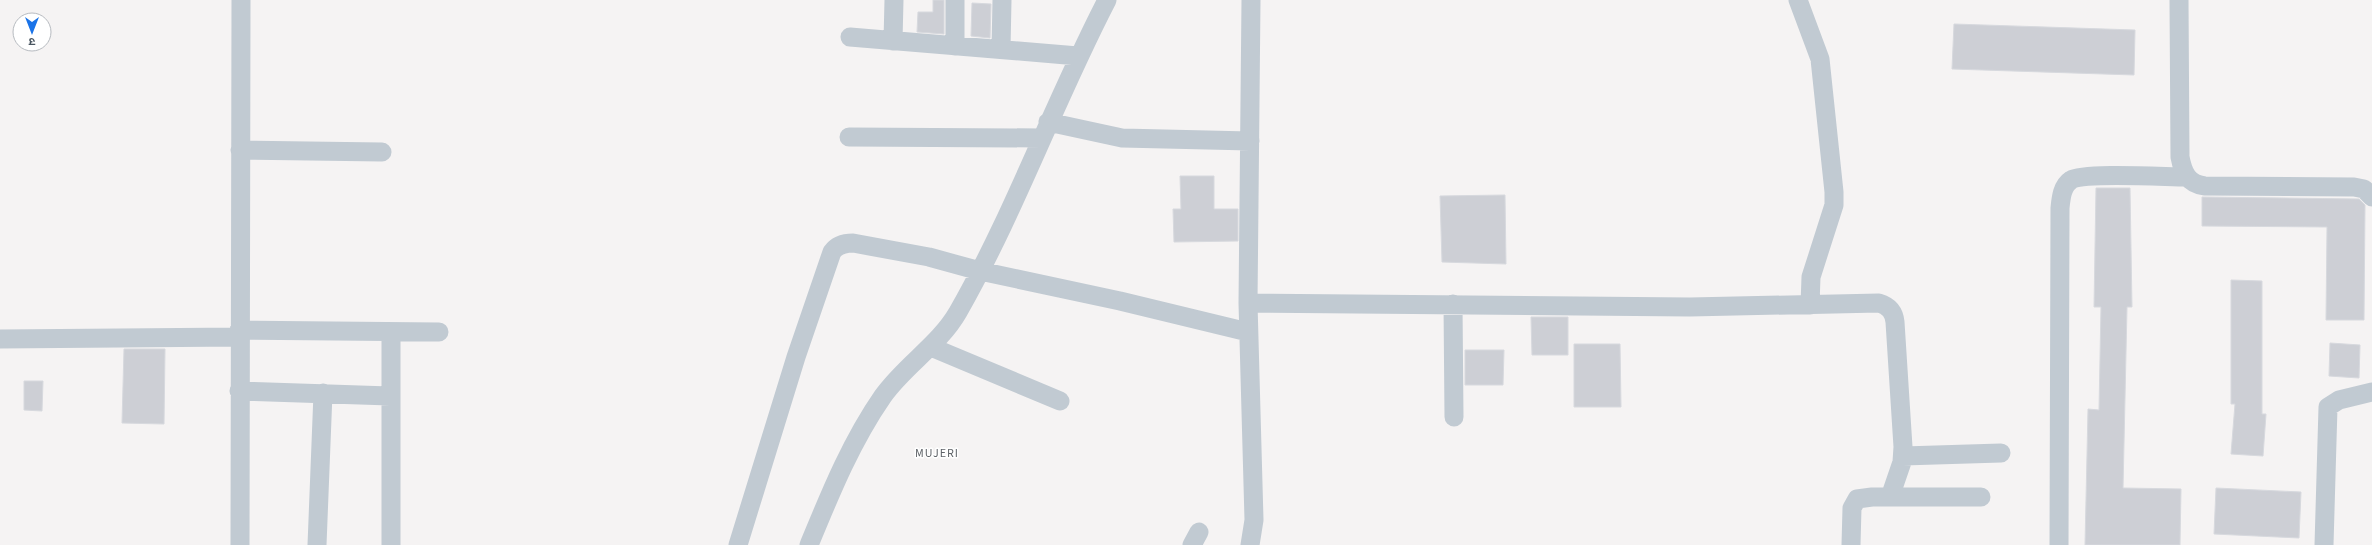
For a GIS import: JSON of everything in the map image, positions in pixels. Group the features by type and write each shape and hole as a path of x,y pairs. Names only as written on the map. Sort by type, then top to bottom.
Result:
{"street":[{"path":"240,545 239,334 241,0"},
{"path":"893,41 894,0"},
{"path":"955,0 955,46"},
{"path":"1001,49 1002,0"},
{"path":"809,545 849,453 883,396 898,378 931,347 957,313 980,271 1078,56 1107,0"},
{"path":"1250,545 1254,508 1248,332 1251,0"},
{"path":"1798,0 1820,60 1834,192 1834,205 1811,277 1810,305"},
{"path":"2179,0 2180,157 2186,177"},
{"path":"850,37 1078,56"},
{"path":"848,137 1045,130 1122,138 1250,141"},
{"path":"240,150 382,152"},
{"path":"2059,545 2060,208 2064,187 2070,180 2089,176 2186,177 2197,185 2205,186 2354,187 2364,189 2372,196"},
{"path":"738,545 796,357 832,252 836,247 853,243 929,257 980,271 1113,300 1248,332"},
{"path":"1248,303 1453,304 1690,308 1879,303 1886,305 1894,315 1903,456 1890,497"},
{"path":"1453,304 1454,417"},
{"path":"391,332 391,545"},
{"path":"0,339 439,332"},
{"path":"931,347 1060,401"},
{"path":"239,391 390,396"},
{"path":"2324,545 2328,407 2339,400 2372,392"},
{"path":"317,545 322,393"},
{"path":"1903,456 2001,453"},
{"path":"1851,545 1852,508 1857,499 1890,497 1981,496"}],"building":[{"path":"933,0 944,0 944,34 917,32 918,12 933,12"},
{"path":"972,3 991,4 990,38 971,36"},
{"path":"1954,24 2135,30 2134,75 1952,69"},
{"path":"1180,176 1214,176 1214,209 1238,209 1238,241 1174,242 1173,209 1181,209"},
{"path":"2096,188 2130,188 2132,307 2127,307 2123,488 2181,489 2180,545 2085,545 2088,409 2099,410 2101,307 2094,307"},
{"path":"1505,195 1506,264 1442,262 1440,196"},
{"path":"2202,197 2359,199 2365,205 2364,320 2326,320 2327,227 2202,226"},
{"path":"2231,280 2262,281 2262,414 2266,414 2263,456 2231,454 2235,404 2231,404"},
{"path":"1531,317 1568,317 1568,355 1532,355"},
{"path":"2330,343 2360,345 2359,378 2329,376"},
{"path":"1574,344 1620,344 1621,407 1574,407"},
{"path":"124,349 165,349 164,424 122,423"},
{"path":"1465,350 1504,350 1503,385 1465,385"},
{"path":"24,381 43,381 42,411 24,410"},
{"path":"2216,488 2301,492 2299,538 2214,534"}],"district":[{"name":"MUJERI","path":"937,453"}]}
